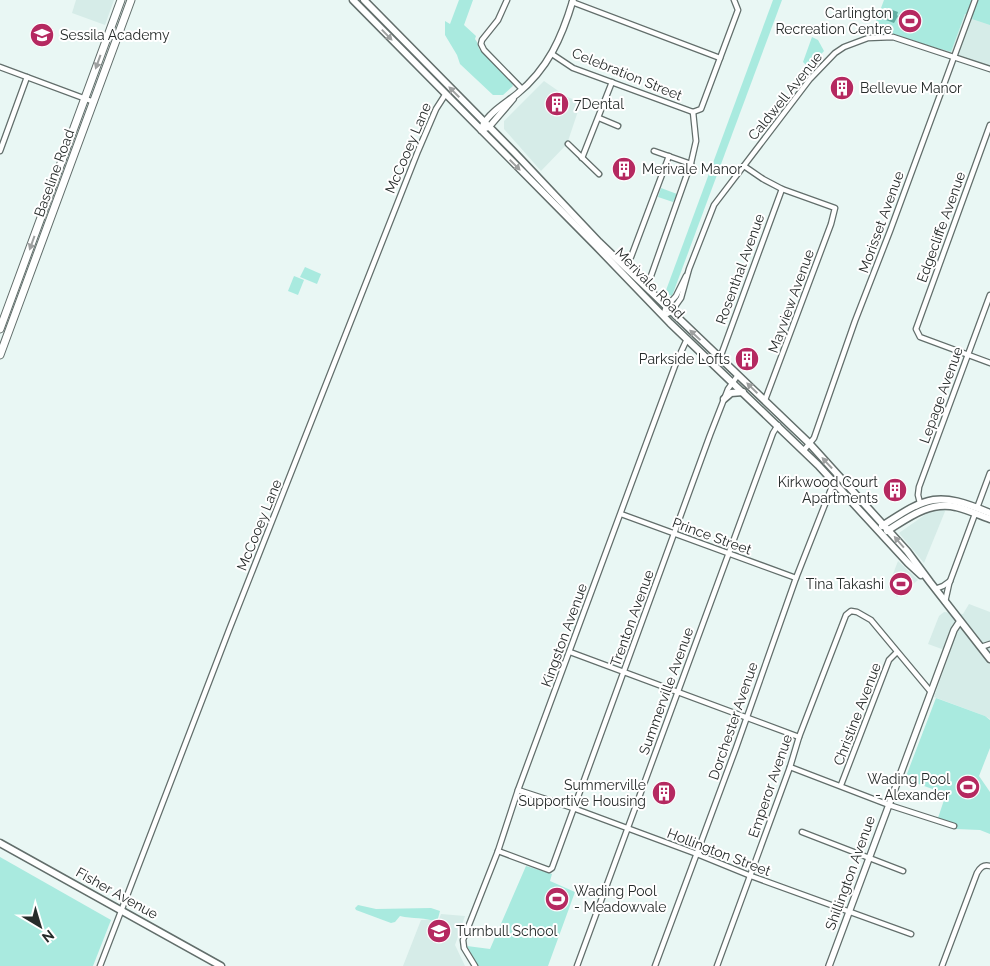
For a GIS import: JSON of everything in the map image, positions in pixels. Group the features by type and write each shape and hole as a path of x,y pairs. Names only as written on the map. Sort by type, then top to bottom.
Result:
{"main road":[{"name":"Baseline Road","path":"0,328 2,316 120,0"},
{"name":"Baseline Road","path":"0,355 131,0"},
{"name":"Merivale Road","path":"353,0 663,316 804,450 908,563 930,582"},
{"name":"Merivale Road","path":"364,0 487,124 599,242 809,443 889,530 990,659"},
{"path":"724,399 731,393 743,392"},
{"path":"778,425 783,425 809,443"},
{"path":"876,529 920,503 947,499 990,519"},
{"path":"882,535 918,512 937,506 952,506 990,513"},
{"name":"Fisher Avenue","path":"0,842 221,966"}],"street":[{"path":"507,0 498,20 481,44 520,92"},
{"path":"651,276 691,164 696,141 693,112 701,109 738,10 734,0"},
{"name":"Morisset Avenue","path":"804,450 814,438 975,0"},
{"path":"480,130 505,110 536,76 552,54 564,30 573,1 720,58"},
{"name":"Caldwell Avenue","path":"663,316 690,269 710,212 821,66 844,47 868,38 893,37 990,69"},
{"name":"Celebration Street","path":"552,54 573,68 693,112"},
{"path":"0,67 94,102"},
{"path":"0,152 2,140 27,77"},
{"path":"582,158 612,82"},
{"name":"McCooey Lane","path":"100,966 229,630 418,151 436,109 445,95"},
{"path":"599,118 618,126"},
{"name":"Edgecliffe Avenue","path":"968,355 920,337 917,332 917,325 990,125"},
{"path":"568,144 598,174"},
{"path":"654,151 691,164"},
{"path":"631,257 668,156"},
{"path":"744,166 782,189"},
{"name":"Mayview Avenue","path":"765,400 812,277 835,208 782,189"},
{"name":"Rosenthal Avenue","path":"720,358 782,189"},
{"name":"Lepage Avenue","path":"920,503 918,496 919,485 990,295"},
{"name":"Kingston Avenue","path":"475,966 464,948 463,940 498,851 518,790 676,363 687,339"},
{"path":"968,355 990,363"},
{"name":"Trenton Avenue","path":"498,851 549,870 552,868 724,399 738,375"},
{"name":"Summerville Avenue","path":"577,966 773,432 778,425"},
{"path":"946,602 951,580 990,473"},
{"name":"Dorchester Avenue","path":"655,966 796,578 831,489 835,484"},
{"name":"Prince Street","path":"621,514 796,578"},
{"path":"935,589 951,580"},
{"name":"Emperor Avenue","path":"717,966 790,767 799,737 846,615 851,611 867,616 897,652"},
{"name":"Shillington Avenue","path":"830,966 954,630 960,620"},
{"path":"981,647 990,644"},
{"path":"570,652 799,737"},
{"path":"897,652 931,692"},
{"name":"Christine Avenue","path":"841,785 889,660 897,652"},
{"path":"790,767 889,805 954,826"},
{"name":"Hollington Street","path":"518,790 573,808 697,854 750,876 911,934"},
{"path":"802,832 903,871"},
{"path":"942,966 977,873 984,866 990,866"}],"shaded area":[{"path":"76,0 114,0 105,25 72,13"},
{"path":"459,0 473,0 464,25 476,36 475,39 479,49 511,81 513,86 503,95 493,95 460,64 445,35 445,21 450,24"},
{"path":"773,0 782,0 672,296 665,293"},
{"path":"884,0 990,0 990,25 972,19 973,17 965,14 951,52 892,35 871,35"},
{"path":"887,8 898,12 894,23 883,19"},
{"path":"965,14 990,24 990,67 951,52"},
{"path":"812,37 818,40 824,51 809,68 803,62"},
{"path":"544,81 567,97 581,102 567,144 541,171 504,129 504,121"},
{"path":"661,188 677,194 673,202 658,197"},
{"path":"305,267 321,274 317,284 300,277"},
{"path":"294,276 304,280 298,295 288,291"},
{"path":"946,509 924,563 899,533 929,512"},
{"path":"898,561 918,580 897,597 888,587"},
{"path":"969,604 990,612 990,719 934,697 950,652 928,644 939,616 944,612 963,614"},
{"path":"936,698 985,716 990,720 990,748 979,776 990,792 990,834 980,830 956,829 937,821 946,794 905,779"},
{"name":"Wading Pool - Alexander","path":"964,781 976,785 973,793 960,789"},
{"path":"0,857 111,920 93,966 0,966"},
{"path":"526,866 552,874 550,881 575,892 548,966 478,966 467,946 490,949"},
{"name":"Wading Pool - Meadowvale","path":"559,893 562,894 562,904 555,905 552,904 551,897 552,894"},
{"path":"358,905 376,909 431,908 440,911 437,922 428,919 400,916 395,922 391,923 356,910 355,908"},
{"name":"Turnbull School","path":"441,914 465,916 455,945 465,966 403,966 421,920 439,919"}],"place":[{"name":"Carlington Recreation Centre","path":"910,21"},
{"name":"Sessila Academy","path":"42,35"},
{"name":"Bellevue Manor","path":"842,88"},
{"name":"7Dental","path":"557,104"},
{"name":"Merivale Manor","path":"624,169"},
{"name":"Parkside Lofts","path":"747,359"},
{"name":"Kirkwood Court Apartments","path":"895,490"},
{"name":"Tina Takashi","path":"901,584"},
{"name":"Wading Pool - Alexander","path":"968,787"},
{"name":"Summerville Supportive Housing","path":"664,793"},
{"name":"Wading Pool - Meadowvale","path":"557,899"},
{"name":"Turnbull School","path":"439,931"}]}
